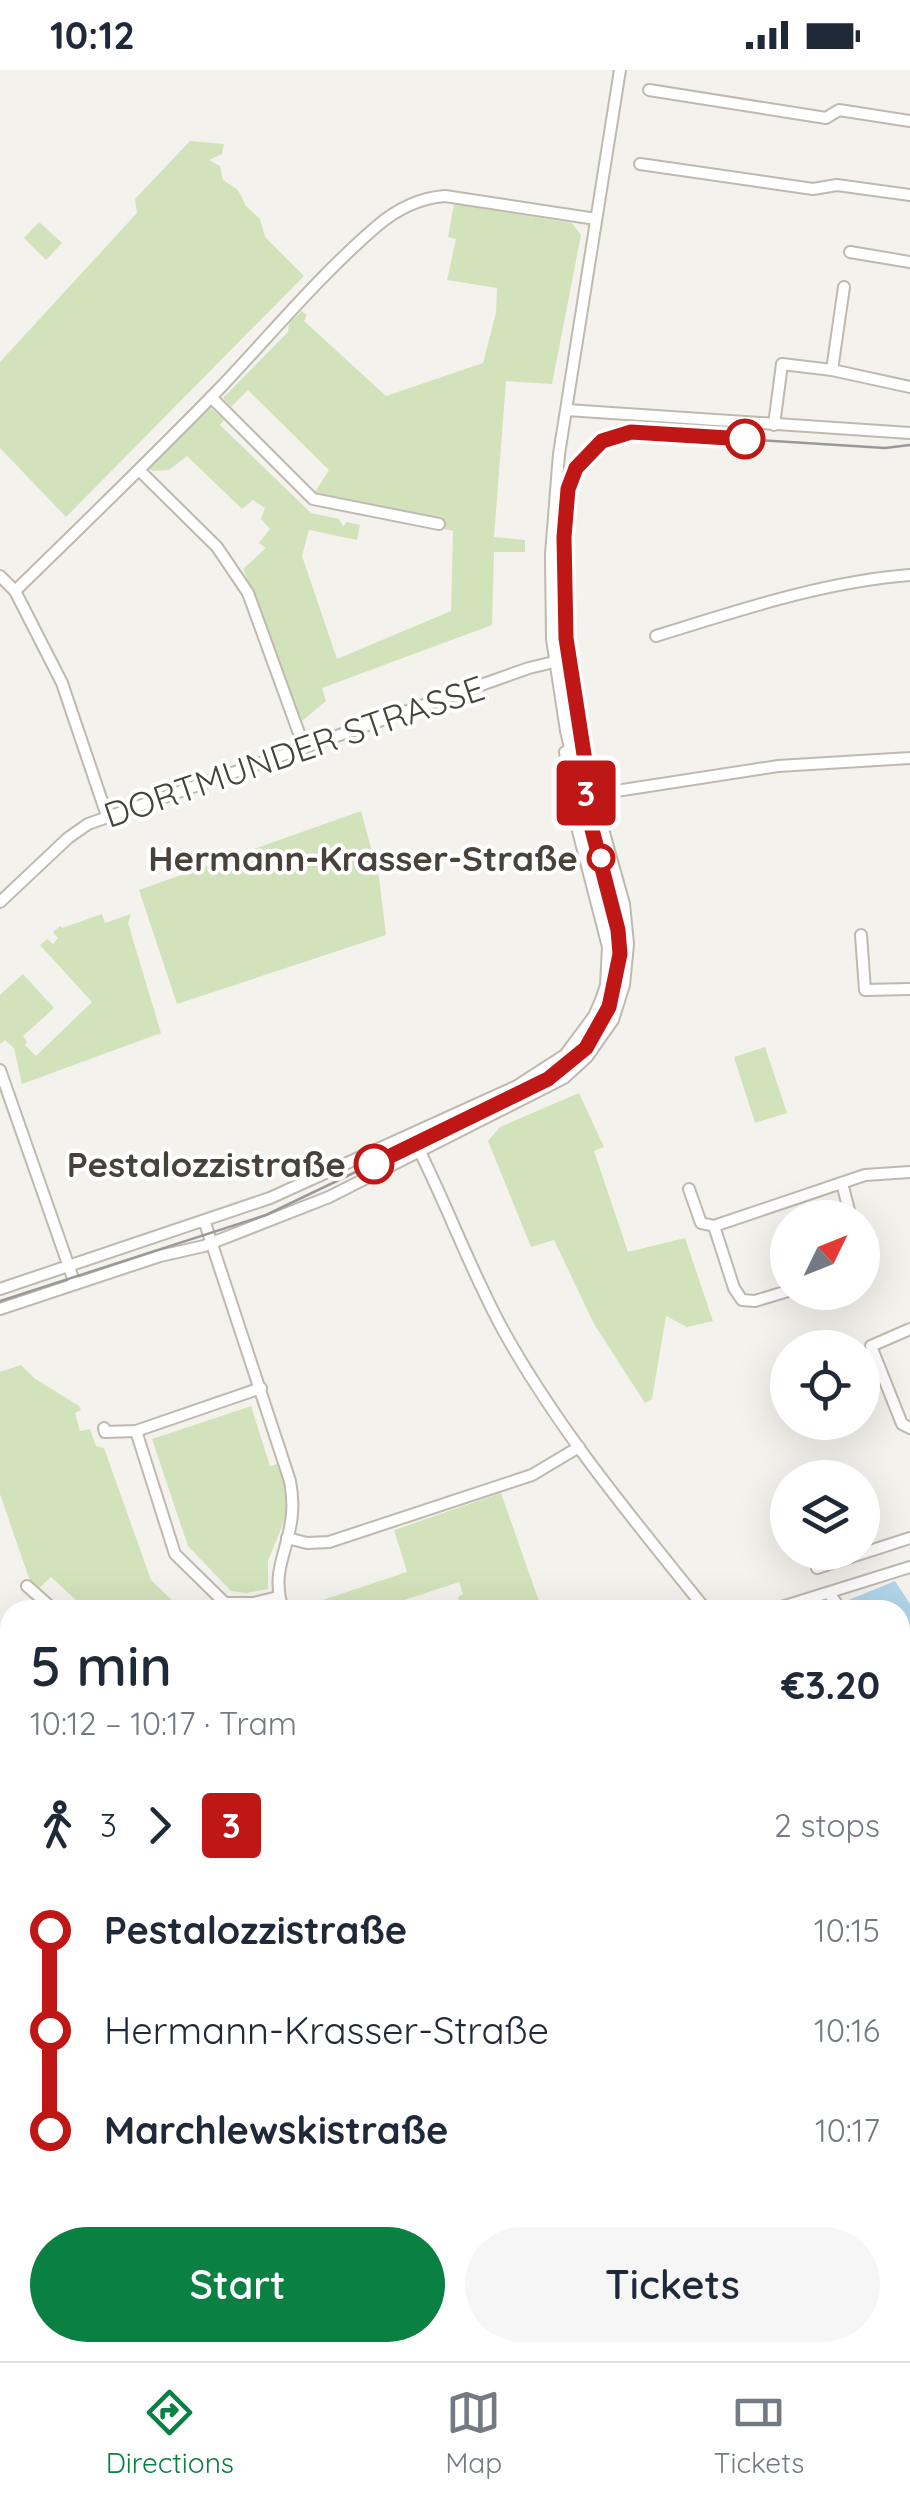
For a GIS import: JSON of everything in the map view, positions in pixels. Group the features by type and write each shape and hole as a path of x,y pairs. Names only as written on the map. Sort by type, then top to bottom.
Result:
{"street":[{"path":"0,1308 212,1243 329,1197 564,1078 587,1057 613,1020 624,985 627,920 597,808 576,773 566,730 554,662 551,554 566,410 620,70"},
{"path":"649,90 826,118 840,110 910,121"},
{"path":"640,164 812,189 837,184 910,195"},
{"path":"14,592 377,226 408,205 427,197 445,196 596,219"},
{"path":"850,252 910,262"},
{"path":"832,370 844,287"},
{"path":"774,425 782,364 910,387"},
{"path":"210,398 313,499 439,524"},
{"path":"566,410 910,433"},
{"path":"139,470 217,547 248,593 304,747"},
{"path":"656,636 814,588 910,575"},
{"path":"0,576 14,592 62,683 106,816"},
{"name":"DORTMUNDER STRASSE","path":"0,902 68,838 106,816 554,662"},
{"path":"0,1289 270,1198 399,1138 412,1136 548,1068 568,1051 594,1016 606,985 607,937 571,798 566,730"},
{"path":"571,798 809,762 910,758"},
{"path":"862,935 865,990 910,988"},
{"path":"0,1070 75,1284"},
{"path":"412,1136 502,1329 578,1447 698,1600"},
{"path":"689,1189 701,1224 714,1226 865,1175 910,1172"},
{"path":"842,1183 846,1200"},
{"path":"205,1222 290,1481 292,1515 278,1566 279,1600"},
{"path":"714,1226 734,1288 742,1300 770,1296"},
{"path":"910,1329 870,1346 902,1424 910,1428"},
{"path":"104,1428 106,1432 120,1434 136,1431 261,1388"},
{"path":"136,1431 175,1554 223,1600"},
{"path":"287,1538 307,1543 329,1542 532,1476 578,1447"},
{"path":"880,1548 910,1538"},
{"path":"806,1600 910,1567"},
{"path":"27,1586 43,1600"},
{"path":"830,1593 835,1600"},
{"path":"266,1600 278,1597"}],"green space":[{"path":"190,141 224,144 222,154 209,160 220,166 223,180 238,190 246,206 260,219 265,237 304,276 66,517 0,448 0,362 137,213 135,199"},
{"path":"454,204 572,223 581,235 552,384 506,381 494,537 525,540 525,552 494,552 492,625 322,688 326,701 302,721 243,569 266,548 259,543 270,529 261,519 265,508 253,500 242,509 187,456 169,470 152,471 148,466 210,407 224,420 220,425 311,513 339,519 343,526 347,522 360,525 357,540 309,530 302,556 337,659 451,611 453,531 313,495 329,470 248,390 231,407 223,398 288,332 289,323 302,311 307,315 304,321 386,396 483,363 496,313 497,288 447,280 456,239 448,237"},
{"path":"39,222 62,243 46,260 24,238"},
{"path":"361,811 379,878 386,935 177,1004 139,890"},
{"path":"102,914 105,923 131,914 128,923 161,1033 22,1084 14,1048 5,1040 0,1044 0,995 23,974 54,1008 23,1036 25,1045 36,1056 92,1002 40,945 47,939 53,944 58,938 53,932 60,926"},
{"path":"765,1047 787,1113 755,1123 734,1057"},
{"path":"579,1093 604,1147 594,1151 628,1252 685,1238 713,1321 687,1327 666,1316 652,1399 645,1403 594,1324 554,1240 531,1247 488,1141 500,1127"},
{"path":"21,1365 34,1378 79,1406 81,1410 75,1413 80,1431 90,1429 96,1446 104,1448 151,1580 172,1600 76,1600 51,1577 38,1589 30,1581 0,1494 0,1372"},
{"path":"251,1406 270,1466 281,1463 287,1514 268,1561 268,1589 246,1593 231,1591 188,1546 152,1439"},
{"path":"501,1493 538,1600 459,1600 463,1594 459,1582 404,1600 323,1600 407,1572 394,1530"}],"water":[{"path":"895,1581 907,1600 848,1600"}],"tram line":[{"path":"0,1301 266,1215 539,1084 573,1059 594,1037 609,1007 616,980 618,930 587,809 585,761 566,639 564,537 568,489 576,468 602,441 631,432 885,448 910,445"},
{"name":"3","path":"374,1164 548,1079 586,1048 605,1017 620,954 613,902 587,810 585,761 566,638 564,537 568,489 588,452 616,435 631,432 745,439"}],"place":[{"name":"Hermann-Krasser-Straße","path":"601,858"},
{"name":"Pestalozzistraße","path":"374,1164"}]}
